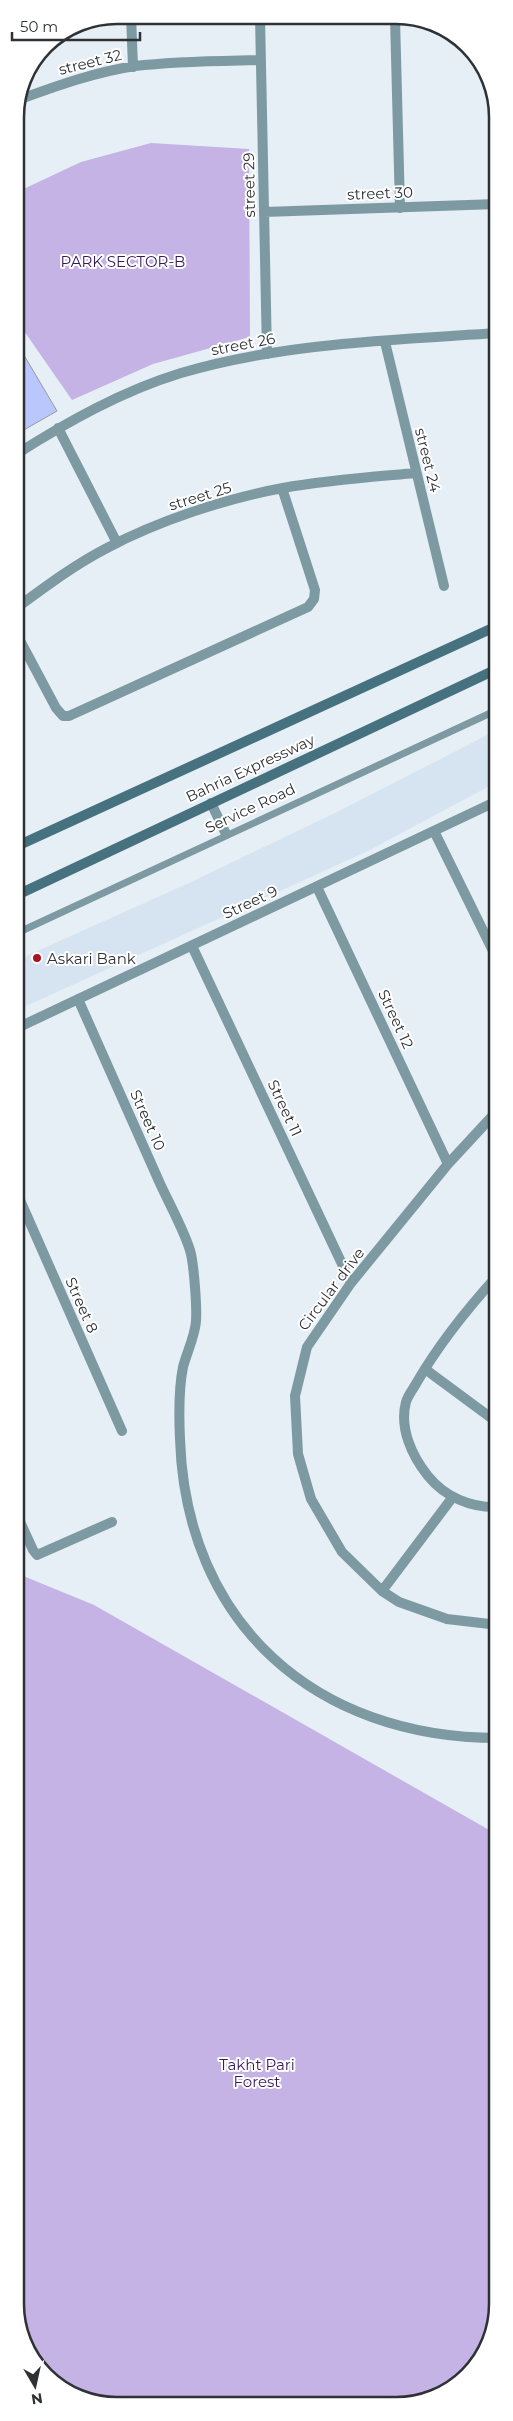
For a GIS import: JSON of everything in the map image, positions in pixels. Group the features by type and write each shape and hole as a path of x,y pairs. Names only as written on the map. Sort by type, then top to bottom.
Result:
{"main road":[{"name":"Bahria Expressway","path":"24,843 489,630"},
{"name":"Bahria Expressway","path":"24,892 489,673"}],"street":[{"path":"131,24 133,67"},
{"name":"street 29","path":"260,24 267,354"},
{"path":"395,24 400,208"},
{"name":"street 32","path":"26,97 70,81 133,67 183,61 261,60"},
{"name":"street 30","path":"264,212 489,204"},
{"name":"street 26","path":"24,449 58,428 139,388 181,373 267,354 305,348 489,334"},
{"name":"street 24","path":"385,342 444,586"},
{"path":"58,428 117,543"},
{"name":"street 25","path":"24,602 61,575 117,543 154,526 231,501 282,488 416,473"},
{"path":"24,648 56,708 63,716 74,714 308,607 312,604 314,590 282,488"},
{"path":"211,803 226,834"},
{"name":"Street 9","path":"24,1025 489,805"},
{"path":"434,831 489,943"},
{"name":"Street 12","path":"317,887 448,1164"},
{"name":"Street 11","path":"192,946 351,1283"},
{"name":"Street 10","path":"78,999 191,1254 196,1322 183,1369 180,1438 186,1499 203,1558 226,1603 254,1640 300,1681 355,1712 407,1729 467,1738 489,1738"},
{"name":"Circular drive","path":"489,1121 448,1164 351,1283 307,1347 295,1396 298,1454 311,1499 342,1552 382,1591 399,1602 447,1619 489,1624"},
{"name":"Street 8","path":"24,1209 122,1431"},
{"path":"489,1287 448,1336 424,1369 406,1402 405,1430 412,1452 432,1480 452,1498 489,1508"},
{"path":"424,1369 489,1416"},
{"path":"382,1591 452,1498"},
{"path":"24,1530 33,1550 38,1555 112,1522"}],"lane":[{"name":"Service Road","path":"24,930 226,834 489,714"}],"shaded area":[{"path":"489,734 489,786 368,851 24,1007 24,957 189,883 337,812"}],"green space":[{"name":"PARK SECTOR-B","path":"151,143 249,149 250,337 153,364 72,400 24,331 24,189 81,162"},
{"name":"Takht Pari Forest","path":"24,1576 94,1605 489,1830 489,2310 484,2334 474,2356 458,2374 437,2388 420,2394 396,2397 111,2397 93,2394 65,2382 60,2378 60,2361 43,2361 33,2345 26,2322 24,2304"}],"building":[{"path":"24,355 57,411 24,430"}],"place":[{"name":"Askari Bank","path":"37,958"}]}
